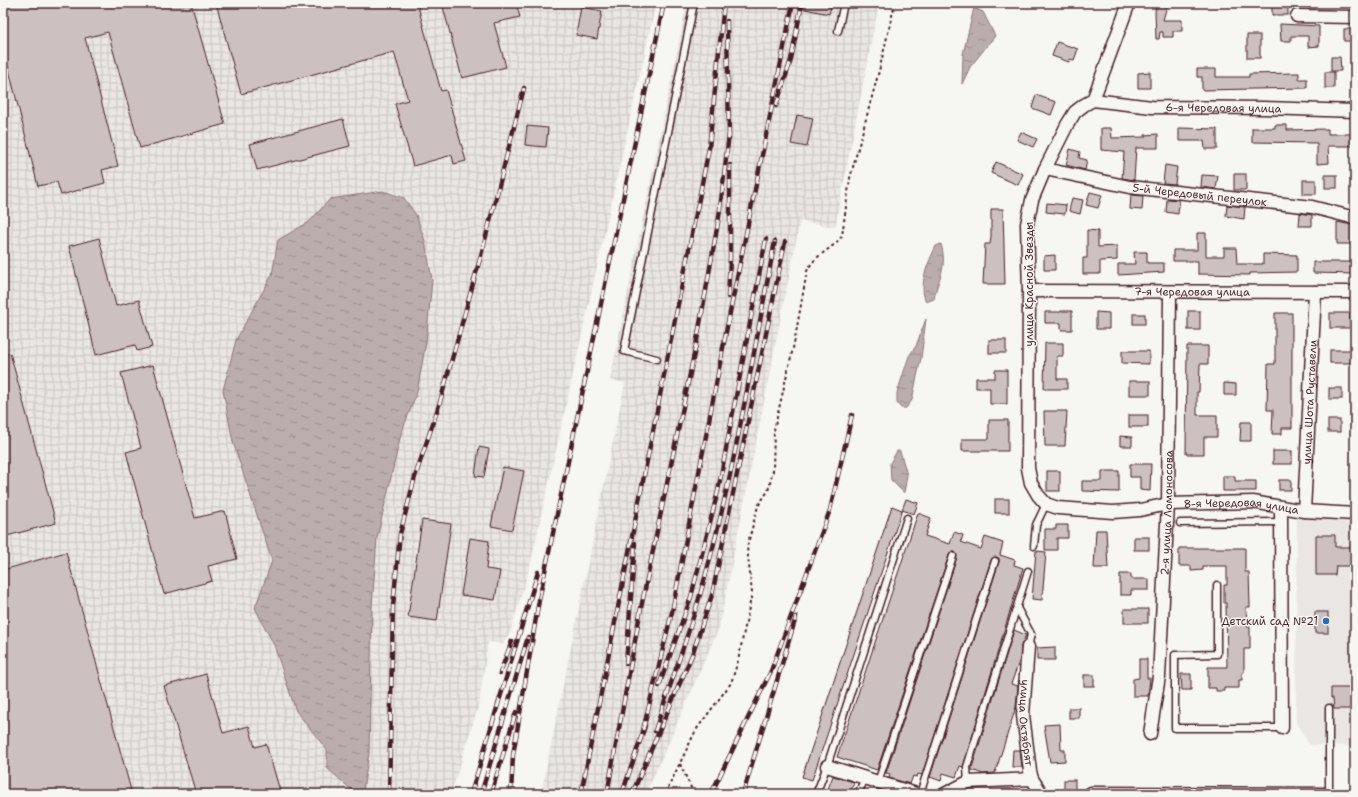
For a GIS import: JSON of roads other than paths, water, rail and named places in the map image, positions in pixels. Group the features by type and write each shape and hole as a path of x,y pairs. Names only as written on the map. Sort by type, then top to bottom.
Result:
{"street":[{"path":"1093,100 1129,3"},
{"path":"1297,16 1355,17"},
{"name":"6-я Чередовая улица","path":"1093,100 1152,107 1264,108 1355,111"},
{"name":"улица Красной Звезды","path":"1042,499 1031,483 1028,468 1029,291 1027,224 1032,200 1045,169 1075,112 1093,100"},
{"name":"5-й Чередовый переулок","path":"1045,169 1130,187 1312,206 1355,218"},
{"name":"7-я Чередовая улица","path":"1029,291 1355,292"},
{"name":"2-я улица Ломоносова","path":"1150,734 1159,676 1168,504 1170,292"},
{"name":"улица Шота Руставели","path":"1304,511 1315,292"},
{"name":"8-я Чередовая улица","path":"1042,499 1058,508 1113,512 1140,510 1168,504 1253,502 1304,511 1355,514"},
{"path":"1281,508 1282,728"},
{"name":"улица Октябрят","path":"1028,647 1023,714 1030,771 1032,779 1042,794"},
{"path":"827,766 916,794"},
{"path":"945,794 968,782 1032,779"},
{"path":"1091,792 1329,794"}],"lane":[{"path":"657,359 624,351 694,3"},
{"path":"838,31 844,3"},
{"path":"1034,546 1036,525 1042,499"},
{"path":"816,794 827,766 907,518"},
{"path":"1180,523 1281,522"},
{"path":"878,782 953,556"},
{"path":"920,794 995,560"},
{"path":"968,782 967,767 1028,571"},
{"path":"1217,585 1217,654 1175,655 1175,728 1282,728"},
{"path":"1017,608 1031,634 1028,647"},
{"path":"1329,708 1329,794"},
{"path":"858,794 865,778"}],"water":[{"path":"974,8 983,12 995,36 970,67 962,84 963,54"},
{"path":"383,191 404,198 416,215 425,241 432,280 426,342 417,392 401,434 377,538 372,606 369,753 363,790 353,791 327,768 327,750 296,711 274,645 255,608 272,561 233,442 223,390 236,340 272,275 278,240 309,222 330,199"},
{"path":"941,244 943,252 942,272 934,299 926,302 923,288 925,274 936,246"},
{"path":"926,319 921,358 912,400 906,408 901,408 897,403 897,393 909,356 916,346"},
{"path":"897,451 900,451 907,475 904,493 891,480 890,463"}],"railway":[{"path":"511,794 513,755 539,600 664,3"},
{"path":"581,794 709,148 724,3"},
{"path":"643,730 672,612 727,327 793,3"},
{"path":"776,106 791,60 802,3"},
{"path":"727,21 729,139"},
{"path":"389,794 393,606 400,534 415,477 440,402 483,248 524,88"},
{"path":"607,794 641,608 698,335 719,217 729,134"},
{"path":"728,297 730,258 730,165"},
{"path":"659,686 691,597 718,491 766,239"},
{"path":"655,731 693,619 715,539 743,412 775,241"},
{"path":"632,794 692,655 712,595 785,242"},
{"path":"711,794 771,671 830,510 852,415"},
{"path":"626,664 635,543"},
{"path":"471,794 538,572"},
{"path":"743,794 796,617"},
{"path":"481,794 528,637"},
{"path":"500,673 512,641"},
{"path":"491,794 516,712"},
{"path":"622,794 645,726"}],"place":[{"name":"Детский сад №21","path":"1326,621"}]}
